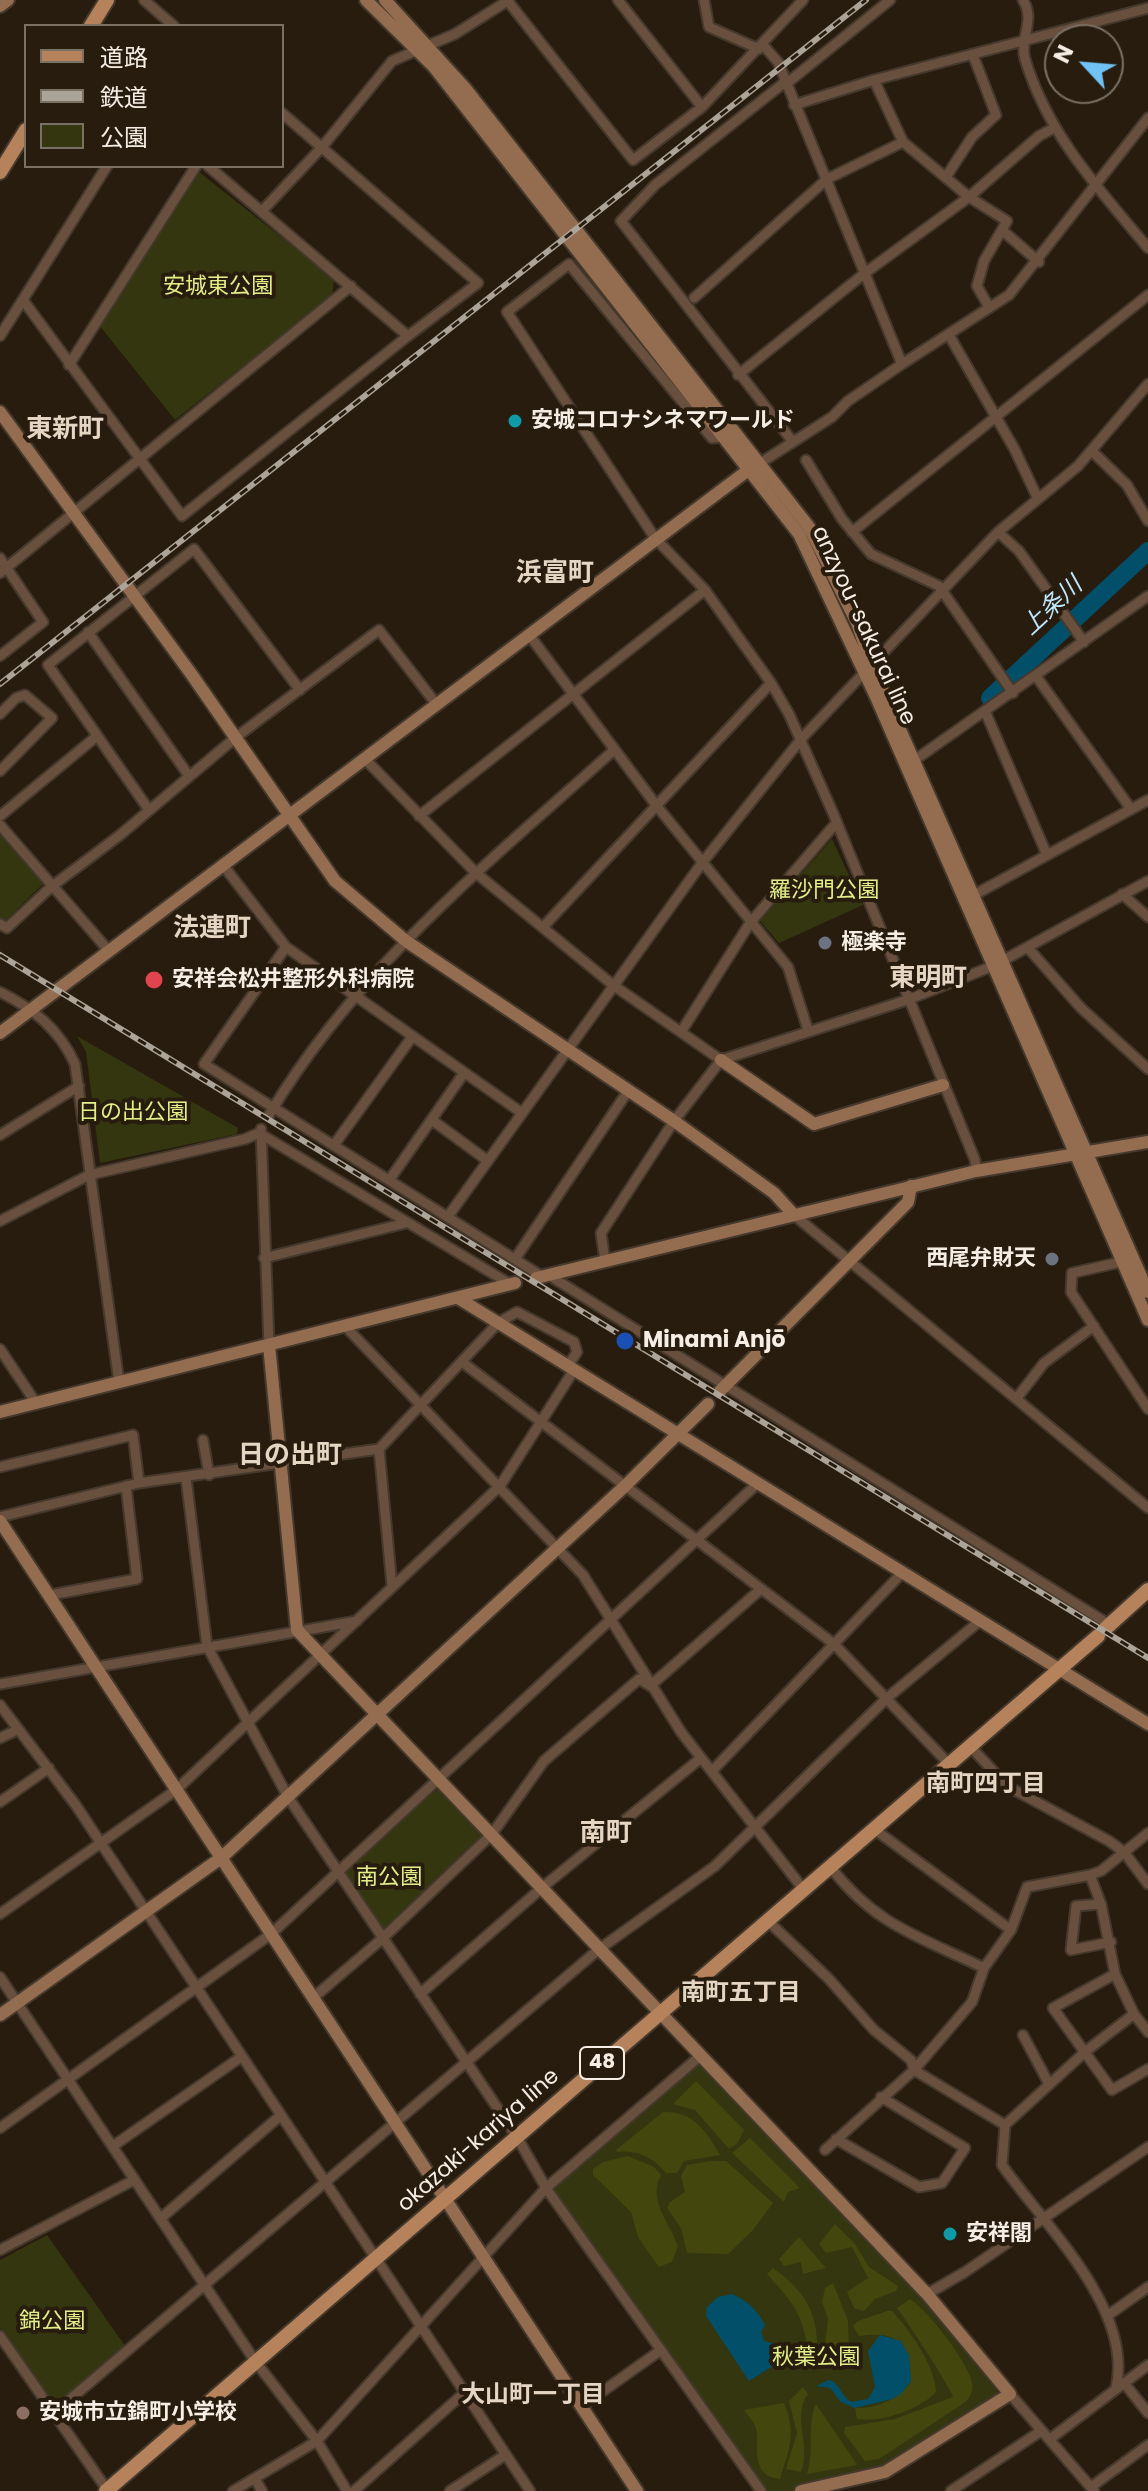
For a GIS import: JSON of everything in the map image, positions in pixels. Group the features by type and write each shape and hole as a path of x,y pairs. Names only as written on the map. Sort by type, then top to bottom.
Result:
{"main road":[{"path":"92,24 107,0"},
{"path":"0,172 24,133"},
{"name":"okazaki-kariya line","path":"107,2491 1148,1590"}],"street":[{"path":"0,6 8,0"},
{"path":"144,0 172,24"},
{"name":"anzyou-sakurai line","path":"366,0 426,49 726,437 756,466"},
{"name":"anzyou-sakurai line","path":"385,0 756,466 799,534 868,669 974,895 998,964 1144,1273 1148,1292"},
{"path":"262,211 323,146 392,61 426,49 508,0 633,160 702,107 803,0"},
{"path":"618,0 702,107"},
{"path":"704,0 709,27 761,47 778,62 902,364"},
{"path":"793,442 621,221 655,185 890,0"},
{"path":"1023,0 1031,13 1025,59 1054,128 1096,189 1130,223 1148,248"},
{"path":"794,105 874,80 1148,8"},
{"path":"946,177 972,137 996,115 973,55"},
{"path":"874,80 903,142 969,197 1007,221 984,261 977,286 989,307"},
{"path":"23,300 179,515 186,515 478,283 284,115"},
{"path":"0,1033 530,636 655,538 902,364 1009,295 1039,262 1148,118"},
{"path":"738,375 865,273 969,197 1039,136 1054,128"},
{"path":"694,298 827,179 903,142"},
{"path":"0,336 106,168"},
{"path":"69,365 195,168"},
{"path":"210,168 408,336"},
{"path":"1003,231 1039,262"},
{"path":"726,437 712,438 569,264 507,312 655,538 705,590 771,683 802,738 975,1160 976,1171"},
{"path":"4,570 351,286"},
{"path":"852,532 1148,295"},
{"path":"949,335 1015,450 1038,499"},
{"path":"449,1215 702,863 802,738 998,532 1093,452 1148,384"},
{"path":"0,412 335,881 406,941 674,1121 774,1193 794,1215 1148,1508"},
{"path":"1093,452 1127,485 1148,521"},
{"path":"806,460 852,532 871,554 939,586 1013,693"},
{"path":"998,532 1019,551 1084,642"},
{"path":"149,810 48,665 88,632 194,549 300,690"},
{"path":"0,558 4,570 43,622 0,656"},
{"path":"419,816 705,590"},
{"path":"911,762 1148,596"},
{"path":"0,924 7,928 51,887 235,738 379,630 437,705"},
{"path":"88,632 189,776"},
{"path":"530,636 656,805 788,967 808,1030"},
{"path":"1036,676 1131,809"},
{"path":"543,927 771,683"},
{"path":"0,714 16,698 25,695 52,718 0,771"},
{"path":"985,711 1047,855"},
{"path":"0,816 97,736"},
{"path":"272,1112 354,997 406,941 476,873 614,750"},
{"path":"364,758 476,873 613,985 814,1124 943,1085"},
{"name":"anzyou-sakurai line","path":"911,762 998,964 1072,1153 1148,1320"},
{"path":"974,895 1148,800"},
{"path":"681,1032 750,923 837,822"},
{"path":"0,825 109,951"},
{"path":"223,865 286,947 522,1113"},
{"path":"605,1261 601,1233 674,1121 721,1060 907,1000 998,964 1148,881"},
{"path":"1122,894 1148,917"},
{"path":"286,947 204,1064 272,1112 334,1145 449,1215 1105,1630"},
{"path":"1029,949 1071,997 1148,1069"},
{"path":"0,992 33,1008 66,1044 75,1064 119,1382"},
{"path":"334,1145 412,1037"},
{"path":"390,1179 464,1073"},
{"path":"0,1135 79,1086"},
{"path":"515,1259 628,1091"},
{"path":"432,1120 488,1161"},
{"path":"0,1221 89,1175 245,1139 260,1130"},
{"path":"260,1130 406,1223 512,1284"},
{"path":"260,1130 269,1345 297,1630 544,1886 598,1950 661,2012 699,2057 927,2294 1093,2489 1148,2445"},
{"path":"543,1277 976,1171 1086,1150 1148,1142"},
{"path":"722,1389 908,1202 911,1186"},
{"path":"264,1258 406,1223"},
{"path":"1121,1262 1072,1273 1071,1292 1148,1409"},
{"path":"0,1412 512,1284"},
{"path":"458,1298 1148,1724"},
{"path":"0,1914 176,1790 500,1486 571,1368 577,1352 574,1342 522,1312 498,1323 379,1449 139,1483 0,1519 94,1668 176,1790 396,2122 637,2491"},
{"path":"1016,1399 1044,1363 1094,1326"},
{"path":"346,1327 583,1575 650,1686 701,1758 804,1890"},
{"path":"0,1349 36,1403"},
{"path":"462,1362 834,1644 949,1764"},
{"path":"0,2015 221,1858 625,1486 708,1404"},
{"path":"0,1467 133,1435 139,1483"},
{"path":"203,1440 209,1475"},
{"path":"379,1449 392,1586"},
{"path":"186,1478 207,1646 288,1797 517,2137 546,2188 761,2491"},
{"path":"0,2128 271,1934 758,1483"},
{"path":"50,1595 137,1579 126,1486"},
{"path":"713,1770 902,1573"},
{"path":"650,1686 761,1589"},
{"path":"54,2413 598,1950 715,1866 887,1698 981,1620"},
{"path":"0,1684 357,1621"},
{"path":"313,1998 383,1938 492,1834 544,1761 639,1679 650,1686"},
{"path":"0,1705 101,1843 374,2261 530,2491"},
{"path":"0,1738 17,1730"},
{"path":"970,1746 1007,1786 1124,1852 1148,1884"},
{"path":"420,1994 544,1886 701,1758"},
{"path":"0,1802 49,1768"},
{"path":"874,1829 1011,1930"},
{"path":"825,2150 914,2070 972,2002 984,1968 1011,1930 1027,1887 1101,1871 1148,1833"},
{"path":"829,1865 853,1896 882,1919 984,1968"},
{"path":"1090,1875 1111,1942 1115,1974 1134,2014 1147,2030"},
{"path":"1101,1904 1076,1906 1071,1950 1111,1942"},
{"path":"768,1921 829,1979 874,2030 911,2060 914,2070 1005,2125"},
{"path":"1115,1974 1053,2008 1112,2090 1148,2069"},
{"path":"0,1977 204,2286 255,2361 317,2441 347,2491"},
{"path":"1134,2014 1086,2051 1005,2125 1002,2165 1083,2272 1115,2338 1120,2385 1148,2413"},
{"path":"1023,2035 1049,2084"},
{"path":"113,2146 241,2057"},
{"path":"233,2491 317,2441 420,2329 422,2321 546,2188 699,2057"},
{"path":"836,2139 919,2187 942,2183 965,2148 881,2097"},
{"path":"161,2218 280,2116"},
{"path":"927,2294 965,2272 1148,2147"},
{"path":"0,2250 134,2180"},
{"path":"1107,2316 1148,2287"},
{"path":"0,2336 107,2491"},
{"path":"582,2406 661,2350"},
{"path":"1050,2439 1148,2365"},
{"path":"354,2491 464,2393"},
{"path":"801,2491 885,2472 1010,2394"},
{"path":"951,2491 1041,2431"},
{"path":"450,2491 505,2455"},
{"path":"255,2479 262,2491"}],"green space":[{"name":"安城東公園","path":"199,172 334,279 332,296 175,420 99,325"},
{"path":"0,834 43,884 5,921 0,918"},
{"name":"羅沙門公園","path":"832,839 863,905 779,943 760,921"},
{"name":"日の出公園","path":"77,1036 238,1128 237,1134 100,1163 86,1052"},
{"name":"南公園","path":"440,1787 484,1835 383,1938 338,1872"},
{"name":"秋葉公園","path":"698,2063 919,2296 926,2299 1000,2395 883,2468 801,2486 793,2491 766,2491 554,2191 555,2186"},
{"path":"696,2081 744,2130 738,2143 729,2149 695,2110 673,2104"},
{"path":"663,2112 683,2115 698,2124 720,2155 684,2161 677,2173 666,2173 644,2156 617,2152"},
{"path":"750,2138 800,2188 788,2192 784,2202 732,2153"},
{"path":"628,2156 654,2167 661,2175 657,2184 658,2202 678,2246 672,2262 659,2267 638,2237 631,2212 593,2175 593,2169 603,2162"},
{"path":"726,2161 773,2203 752,2231 728,2254 687,2253 681,2228 667,2208 670,2202 685,2192 681,2176 687,2165"},
{"path":"835,2224 855,2244 869,2267 898,2286 896,2291 875,2299 864,2311 854,2308 847,2292 868,2278 852,2247 826,2253 819,2244"},
{"name":"錦公園","path":"47,2235 128,2350 54,2407 0,2328 0,2260"},
{"path":"799,2237 826,2268 803,2274 801,2262 784,2266 779,2259"},
{"path":"773,2268 794,2285 808,2304 817,2339 817,2354 810,2360 797,2312 767,2274"},
{"path":"833,2283 848,2321 849,2349 841,2355 824,2353 828,2319 822,2302 825,2288"},
{"path":"910,2299 927,2314 955,2350 969,2373 972,2390 967,2401 879,2459 865,2461 844,2433 845,2427 895,2419 953,2397 897,2308"},
{"path":"892,2311 920,2349 931,2371 936,2392 899,2414 857,2419 855,2408 887,2402 901,2393 911,2381 908,2356 898,2341 882,2335 859,2336 853,2326 858,2321"},
{"path":"803,2387 808,2394 801,2412 804,2462 801,2472 786,2469 797,2433 789,2401"},
{"path":"784,2403 791,2432 780,2479 771,2477 761,2468 756,2430 744,2410"},
{"path":"816,2404 857,2465 807,2474"}],"water":[{"path":"732,2294 759,2315 765,2325 761,2332 764,2341 778,2345 781,2361 749,2381 706,2316 707,2307 718,2297"},
{"path":"880,2335 901,2341 909,2356 911,2381 901,2394 855,2408 841,2402 830,2388 816,2386 829,2380 851,2402 868,2399 875,2387 868,2351"}],"waterway":[{"name":"上条川","path":"990,698 1148,551"}],"railway":[{"path":"0,684 866,0"},
{"path":"0,955 1148,1658"}],"place":[{"name":"安城コロナシネマワールド","path":"515,421"},
{"name":"極楽寺","path":"825,943"},
{"name":"安祥会松井整形外科病院","path":"154,980"},
{"name":"西尾弁財天","path":"1052,1259"},
{"name":"Minami Anjō","path":"625,1341"},
{"name":"安祥閣","path":"950,2234"},
{"name":"安城市立錦町小学校","path":"23,2413"}],"district":[{"name":"東新町","path":"65,430"},
{"name":"浜富町","path":"555,574"},
{"name":"法連町","path":"212,929"},
{"name":"東明町","path":"928,979"},
{"name":"日の出町","path":"290,1456"},
{"name":"南町四丁目","path":"986,1785"},
{"name":"南町","path":"606,1834"},
{"name":"南町五丁目","path":"741,1994"},
{"name":"大山町一丁目","path":"533,2396"}]}
